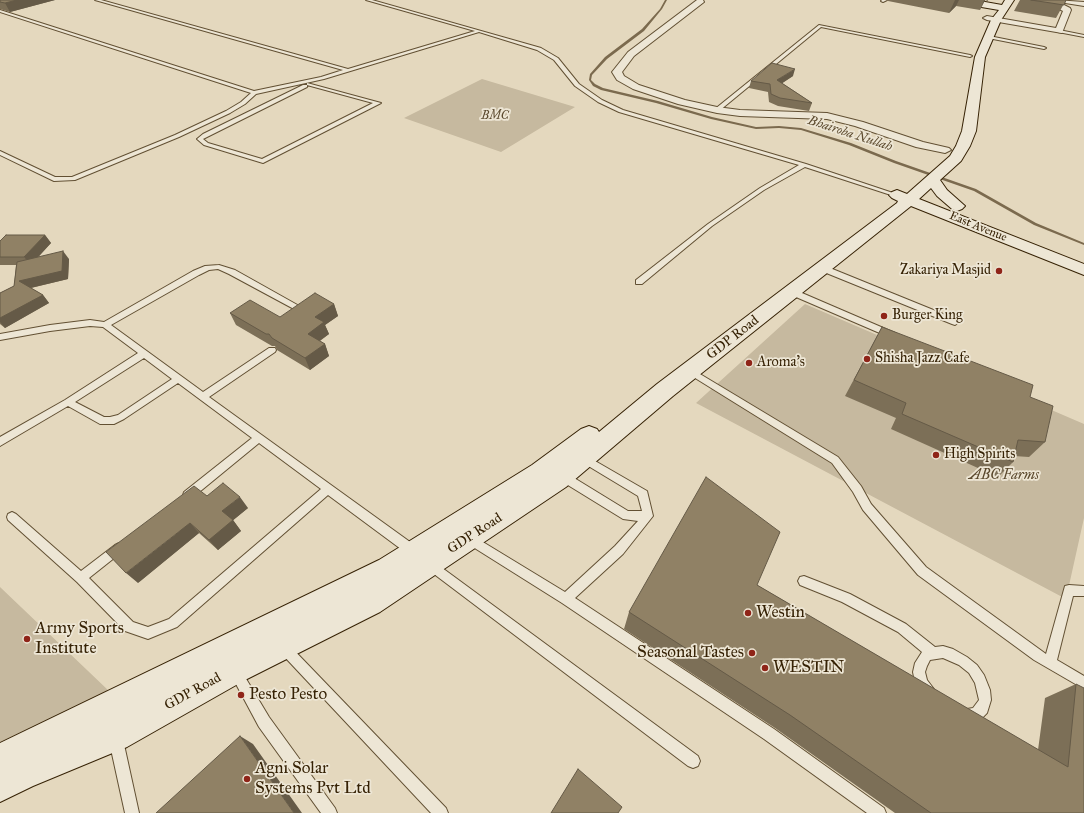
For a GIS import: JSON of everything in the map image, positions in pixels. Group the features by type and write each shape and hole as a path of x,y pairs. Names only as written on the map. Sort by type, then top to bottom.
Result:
{"main road":[{"path":"958,0 1003,4"},
{"path":"967,67 970,56 991,19 1003,4"},
{"path":"0,761 389,569 422,558 541,472 911,191 948,151 963,146 969,131 980,57 989,37 991,19"},
{"name":"East Avenue","path":"911,191 957,206 1071,255"},
{"name":"East Avenue","path":"911,191 1071,255"},
{"name":"GDP Road","path":"0,785 21,774 115,735 234,669 370,602 422,558 468,538 562,476 690,371 822,268 911,191"},
{"path":"1071,255 1084,270"}],"street":[{"path":"991,19 1059,31 1066,10 1058,6 1030,0"},
{"path":"1060,0 1084,4"},
{"path":"700,2 631,54 617,72 620,78 636,87 682,102 717,110 740,113 827,116 859,124 920,145 948,151"}],"lane":[{"path":"97,0 348,70"},
{"path":"368,0 539,49 556,59 577,85 600,101 621,111 804,165 911,191"},
{"path":"0,11 254,93"},
{"path":"717,110 820,26 970,56"},
{"path":"0,153 54,179 73,179 177,136 228,112 243,103 254,93 322,78 480,31"},
{"path":"1059,31 1084,36"},
{"path":"989,37 1044,48"},
{"path":"309,84 378,103 263,161 206,144 200,139 205,134 309,84 322,78"},
{"path":"639,282 710,225 749,198 804,165"},
{"path":"105,325 196,273 208,268 220,267 232,272 297,307"},
{"path":"822,268 955,322"},
{"path":"792,292 900,338"},
{"path":"0,337 58,327 90,324 105,325 422,558 693,761"},
{"path":"202,397 272,350"},
{"path":"0,442 68,402 145,353"},
{"path":"690,371 836,460 857,489 867,507 922,571 1038,656 1084,684"},
{"path":"68,402 103,420 111,421 121,417 178,379"},
{"path":"179,501 259,438"},
{"path":"583,458 643,494 648,516"},
{"path":"562,476 627,516 648,516"},
{"path":"12,517 81,578 129,627 148,633 174,623 328,489"},
{"path":"566,599 619,550 648,516"},
{"path":"468,538 566,599 769,734 879,813"},
{"path":"81,578 130,540"},
{"path":"804,581 846,598 895,624 933,653 943,652 958,658 973,669 980,679 984,690 985,700 982,708 976,714 967,716 951,712 935,702 927,692 921,682 919,672 921,663 926,656 933,653"},
{"path":"1050,663 1068,590 1084,591"},
{"path":"282,645 441,813"},
{"path":"234,669 264,722 330,813"},
{"path":"115,735 132,813"}],"green space":[{"name":"BMC","path":"482,79 575,107 501,152 404,118"},
{"name":"ABC Farms","path":"805,304 1084,424 1084,518 1066,599 696,403"},
{"name":"Army Sports Institute","path":"0,587 109,691 0,742"}],"building":[{"path":"0,0 17,0 5,3 0,2"},
{"path":"1031,0 1066,0 1064,5"},
{"path":"772,63 795,69 777,80 812,103 780,98 771,94 770,84 751,81"},
{"path":"6,235 45,235 24,257 0,257 0,241"},
{"path":"63,251 62,271 19,281 43,295 0,318 0,293 14,286 17,262"},
{"path":"315,293 334,304 315,317 324,322 308,334 325,344 305,358 272,338 269,334 266,334 230,313 250,300 280,317"},
{"path":"882,327 1033,385 1030,397 1053,406 1045,442 1018,440 1013,462 902,414 906,403 854,380"},
{"name":"WESTIN","path":"706,477 780,532 757,585 1068,767 1076,684 1084,688 1084,813 931,813 790,715 629,612"},
{"path":"223,483 240,497 222,511 233,520 209,540 190,523 126,573 106,552 194,486 207,496"},
{"name":"Agni Solar Systems Pvt Ltd","path":"240,736 294,813 156,813"},
{"path":"578,769 622,807 618,813 551,813"}],"waterway":[{"name":"Bhairoba Nullah","path":"666,0 661,9 643,30 606,58 591,75 590,80 594,85 602,89 657,102 711,118 756,128 779,127 801,129 850,144 895,162 975,190 1035,224 1084,244"}],"place":[{"name":"Zakariya Masjid","path":"999,271"},
{"name":"Burger King","path":"884,316"},
{"name":"Shisha Jazz Cafe","path":"867,359"},
{"name":"Aroma's","path":"749,363"},
{"name":"High Spirits","path":"936,455"},
{"name":"Westin","path":"748,613"},
{"name":"Army Sports Institute","path":"27,639"},
{"name":"Seasonal Tastes","path":"752,653"},
{"name":"WESTIN","path":"765,668"},
{"name":"Pesto Pesto","path":"241,695"},
{"name":"Agni Solar Systems Pvt Ltd","path":"247,779"}]}
